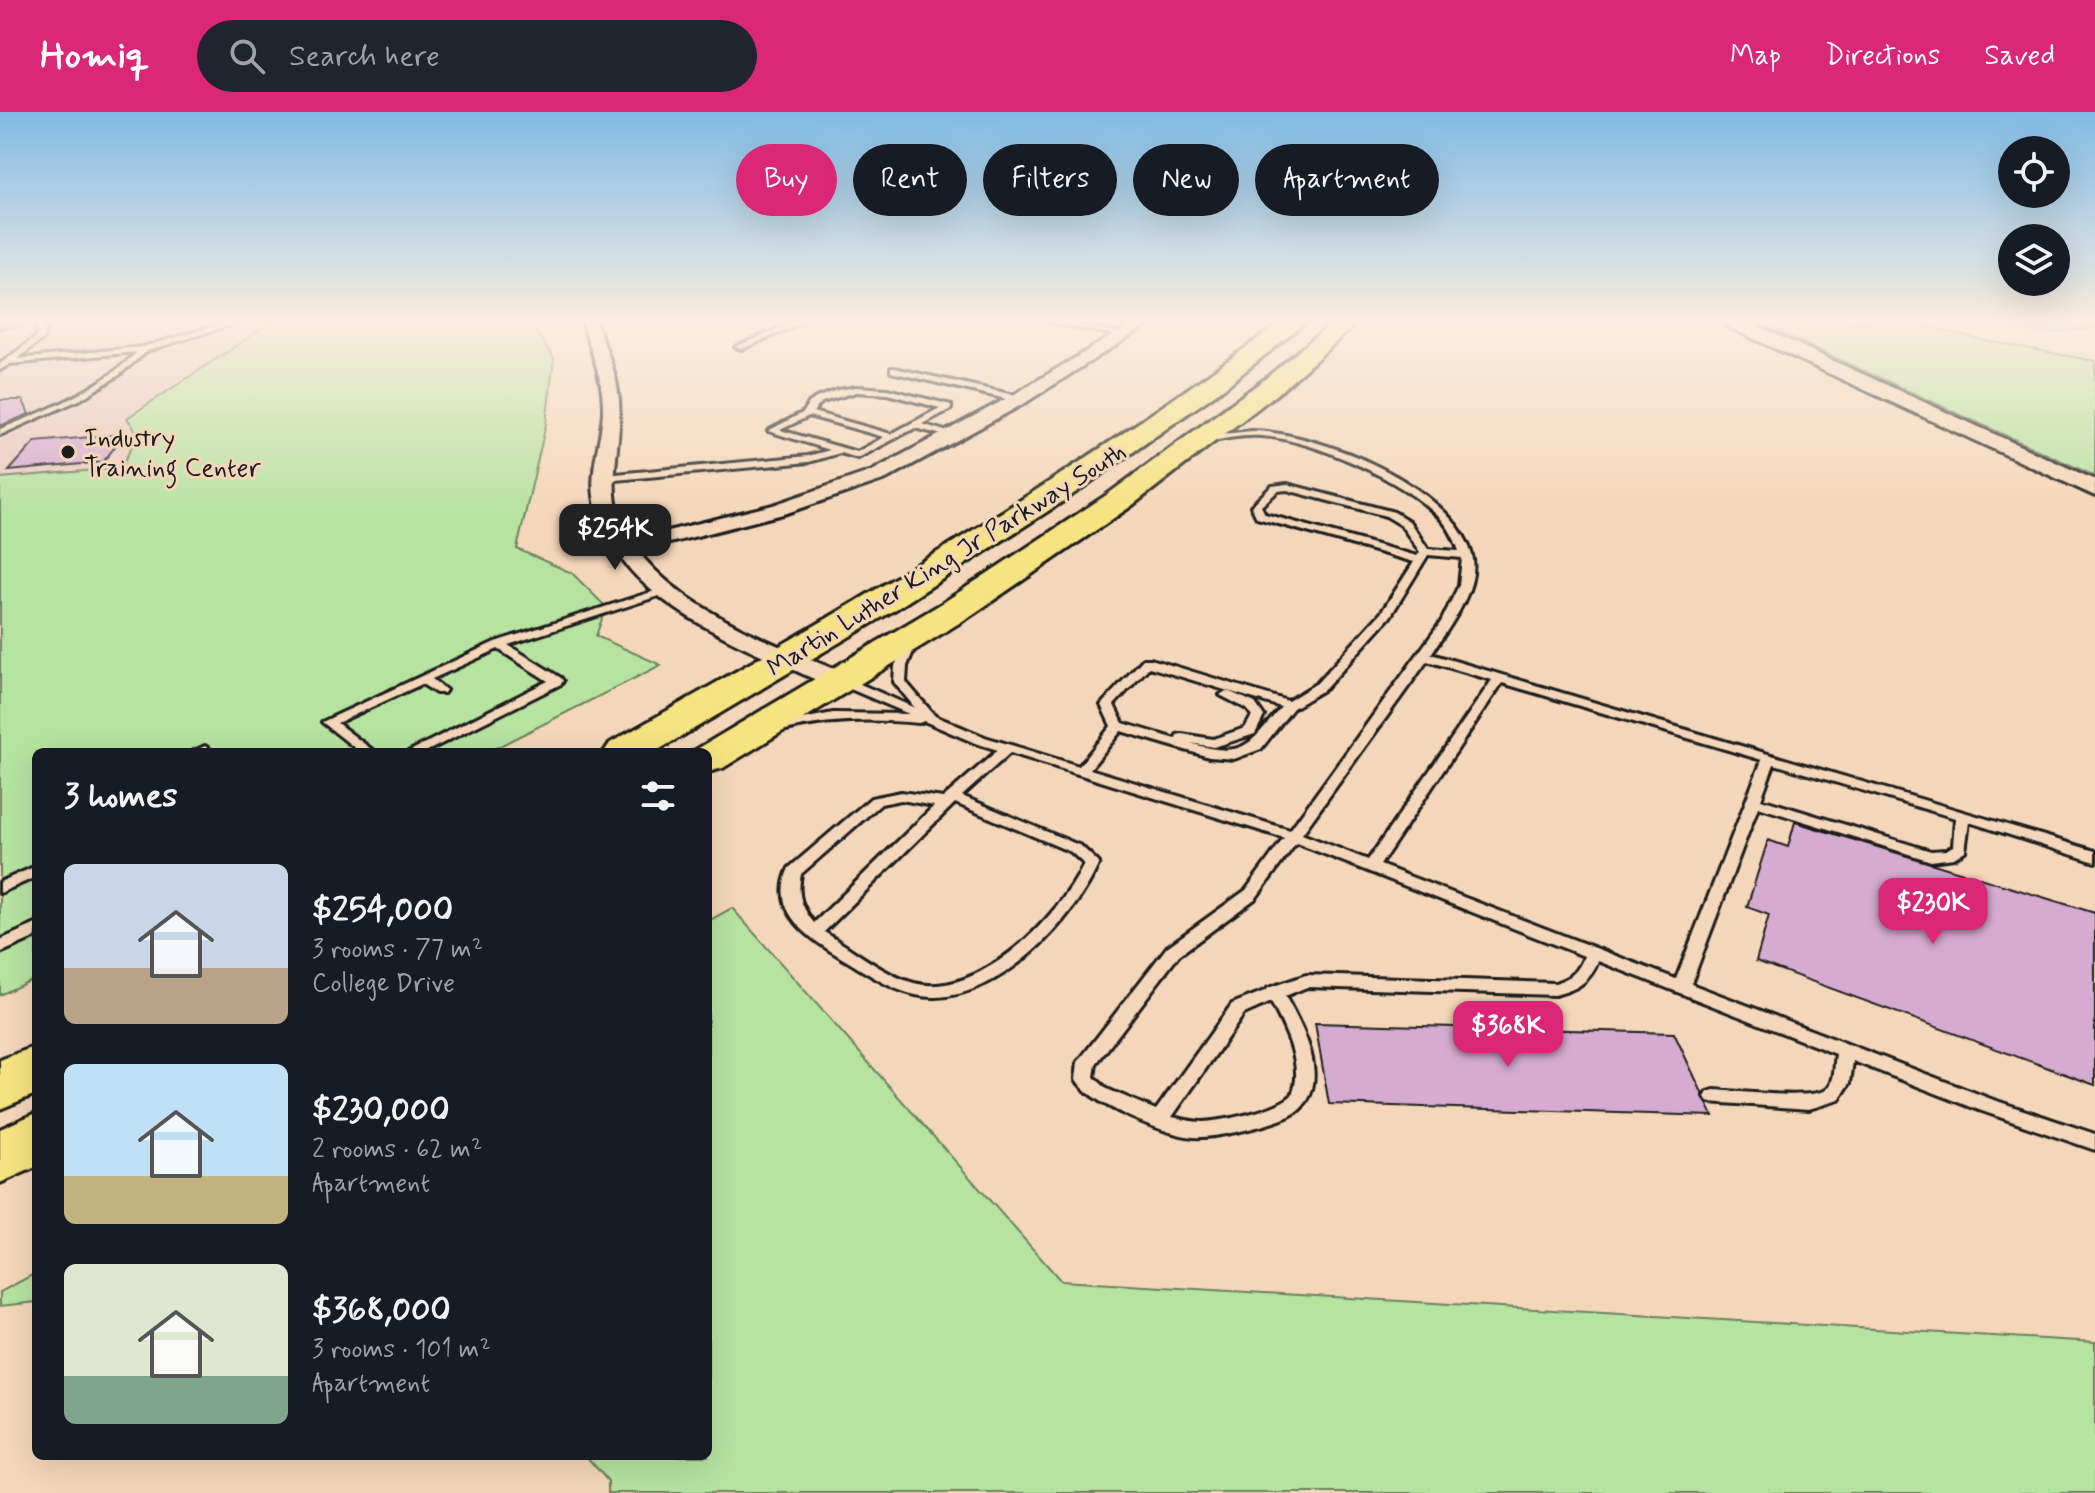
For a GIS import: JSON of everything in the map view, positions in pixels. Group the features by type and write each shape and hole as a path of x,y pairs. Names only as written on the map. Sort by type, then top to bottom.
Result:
{"highway":[{"name":"Martin Luther King Jr Parkway South","path":"632,748 946,565 1114,456 1213,386"},
{"name":"Martin Luther King Jr Parkway South","path":"712,757 1045,549 1199,442 1268,386"},
{"path":"0,1086 32,1070"},
{"path":"0,1158 32,1140"}],"street":[{"path":"608,386 611,398 605,478 607,517 642,570 691,607 788,659 839,680"},
{"path":"625,548 780,509 851,487 907,462 1040,386"},
{"path":"1873,386 2095,489"}],"lane":[{"path":"0,432 31,421 93,386"},
{"path":"965,386 1019,399"},
{"path":"855,388 875,389 948,407 918,426 858,455 772,431 808,413 814,402 855,388"},
{"path":"808,413 893,437"},
{"path":"918,426 954,435"},
{"path":"1199,442 1244,433 1271,435 1382,472 1419,495 1453,526 1467,555 1467,586 1424,656 1251,894 1173,951 1087,1062 1085,1079 1101,1094 1190,1131 1207,1130 1285,1111 1300,1099 1306,1082 1293,1023 1274,992"},
{"path":"605,478 809,459 840,450"},
{"path":"1422,556 1405,523 1390,514 1287,487 1275,488 1256,506 1261,516 1387,552 1422,556 1467,555"},
{"path":"1289,705 1147,662 1107,705 1118,726 1209,753 1234,755 1256,746 1289,705 1321,686 1377,625 1422,556"},
{"path":"363,748 328,722 499,644 667,590"},
{"path":"914,633 901,666 900,682 931,720"},
{"path":"420,748 438,734 478,714 557,681 499,644"},
{"path":"1424,656 2095,857"},
{"path":"458,663 474,673"},
{"path":"1157,665 1162,674 1237,699 1251,706 1258,716 1250,731 1234,739 1214,743 1184,737 1162,739"},
{"path":"1370,868 1499,678"},
{"path":"423,679 440,690"},
{"path":"839,680 1007,749 1292,836 1985,1105 2095,1142"},
{"path":"386,695 400,706"},
{"path":"743,739 812,717 852,713 931,720"},
{"path":"1081,772 1118,726"},
{"path":"813,933 859,876 1007,749"},
{"path":"1681,988 1769,759"},
{"path":"901,796 949,800 1076,849 1092,863 1086,882 1041,935 976,982 950,990 912,989 813,933 791,904 790,888 794,872 823,857 838,834 858,817 876,801 901,796"},
{"path":"1753,801 1931,856 1949,855 1960,848 1962,816"},
{"path":"858,817 873,826"},
{"path":"838,834 853,842"},
{"path":"0,888 32,873"},
{"path":"0,947 32,932"},
{"path":"1159,1120 1238,1009 1274,992 1306,981 1555,989 1577,983 1586,974 1593,954"},
{"path":"1714,1097 1809,1102 1833,1095 1841,1083 1845,1051"}],"shaded area":[{"path":"0,386 265,386 199,470 0,500"}],"green space":[{"path":"175,386 551,386 546,424 517,549 572,573 606,607 596,636 661,665 496,748 32,748 32,980 0,995 0,478 121,468 138,434 127,418"},
{"path":"1899,386 2095,386 2095,476"},
{"path":"732,908 1061,1281 2095,1342 2095,1493 608,1493 608,1481 590,1460 712,1460 712,919"},
{"path":"32,1275 32,1302 0,1306 0,1292"}],"building":[{"path":"0,400 23,400 29,414 0,426"},
{"name":"Industry Training Center","path":"125,434 103,462 9,471 35,442"},
{"path":"1795,822 2095,913 2095,1085 1756,961 1769,915 1747,907 1768,840 1788,847"},
{"path":"1315,1023 1674,1033 1713,1116 1329,1104"}],"place":[{"name":"Industry Training Center","path":"68,452"}]}
